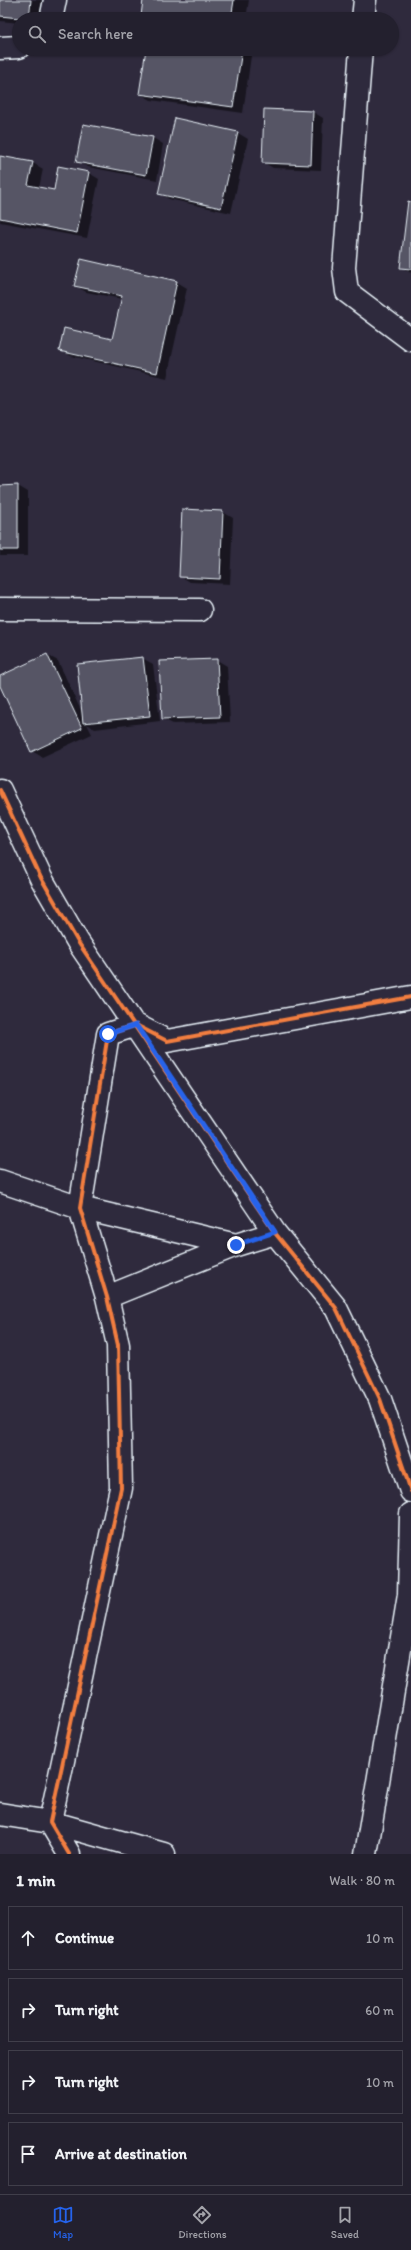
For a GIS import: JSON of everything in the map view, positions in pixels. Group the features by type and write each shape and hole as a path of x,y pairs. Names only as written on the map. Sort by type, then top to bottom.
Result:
{"street":[{"path":"52,12 55,0"},
{"path":"364,12 365,0"},
{"path":"0,48 12,47"},
{"path":"360,56 344,268 347,292 411,340"},
{"path":"0,609 200,610"},
{"path":"0,790 41,878 78,942 136,1025 275,1232 336,1308 380,1399 411,1491"},
{"path":"69,1854 50,1822 121,1488 118,1345 107,1297 80,1208 108,1034 136,1025 167,1042 411,997"},
{"path":"0,1181 80,1208 236,1245"},
{"path":"107,1297 236,1245 275,1232"},
{"path":"366,1854 410,1592 411,1514"},
{"path":"0,1814 50,1822 164,1854"}],"building":[{"path":"0,0 31,0 30,12 12,12 12,17 0,16"},
{"path":"143,0 234,0 232,12 142,12"},
{"path":"145,56 241,56 233,107 139,94"},
{"path":"264,109 313,111 311,165 262,163"},
{"path":"175,118 238,132 221,208 158,194"},
{"path":"83,124 153,137 146,175 76,162"},
{"path":"0,156 33,162 28,185 54,190 58,166 89,172 77,233 0,218"},
{"path":"408,201 411,202 411,269 400,268"},
{"path":"81,259 177,281 157,373 59,351 64,328 112,339 122,296 74,286"},
{"path":"18,485 18,550 0,550 0,486"},
{"path":"182,509 223,511 220,579 179,577"},
{"path":"47,654 82,728 31,752 0,686 0,676"},
{"path":"143,657 150,716 83,723 77,664"},
{"path":"217,659 220,717 162,719 159,661"}],"cycle path":[{"path":"0,790 41,878 78,942 275,1233 336,1308 380,1399 411,1491"},
{"path":"69,1854 50,1822 121,1488 118,1345 107,1297 80,1208 108,1034 136,1025 167,1041 411,997"}],"route":[{"path":"108,1034 136,1025 275,1232 236,1245"}]}
